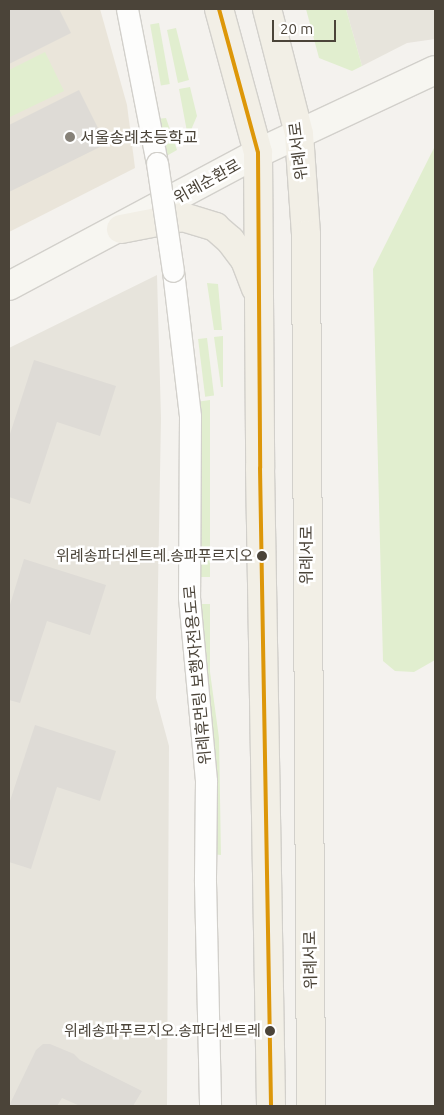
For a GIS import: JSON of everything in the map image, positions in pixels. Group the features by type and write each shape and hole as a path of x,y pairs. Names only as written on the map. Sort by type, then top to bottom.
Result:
{"main road":[{"path":"219,9 258,153 261,304 260,458 271,1106"},
{"name":"위례서로","path":"267,9 299,134 306,235 308,338 307,783 311,1106"},
{"path":"121,229 183,217 215,227 230,240 245,260 261,304"}],"street":[{"name":"위례휴먼링 보행자전용도로","path":"127,9 157,163 173,271 190,416 189,597 206,781 205,882 210,1106"},
{"name":"위례순환로","path":"9,286 121,229 258,153 435,70"}],"shaded area":[{"name":"서울송례초등학교","path":"9,9 100,9 127,105 135,168 9,232"},
{"path":"346,9 435,9 435,39 407,43 362,66"},
{"path":"157,275 161,418 156,698 169,746 167,1106 9,1106 9,348"}],"green space":[{"path":"306,9 346,9 362,66 352,71 319,58"},
{"path":"159,23 170,84 161,86 150,25"},
{"path":"176,28 189,80 178,83 167,30"},
{"path":"45,52 64,91 10,117 9,70"},
{"path":"190,87 197,116 188,137 179,89"},
{"path":"166,118 177,150 163,158 157,119"},
{"path":"435,146 435,660 414,672 395,671 383,661 373,269"},
{"path":"207,283 218,284 222,330 214,330"},
{"path":"223,336 223,387 221,387 214,337"},
{"path":"207,338 214,396 205,397 198,339"},
{"path":"210,400 210,577 193,577 196,402"},
{"path":"194,604 210,604 210,672 219,738 221,855 210,854"}],"building":[{"path":"9,9 59,9 71,33 9,64"},
{"path":"79,90 106,144 9,192 9,125"},
{"path":"34,360 116,386 100,436 57,422 30,504 9,497 9,437"},
{"path":"24,559 106,585 90,635 47,621 20,703 9,700 9,608"},
{"path":"35,725 116,751 100,801 57,787 31,869 9,862 9,804"},
{"path":"43,1044 50,1044 74,1054 80,1060 142,1091 133,1106 80,1106 62,1098 57,1106 9,1106 36,1050"}],"transit line":[{"path":"219,9 258,153 260,468 271,1106"}],"place":[{"name":"서울송례초등학교","path":"70,137"},
{"name":"위례송파더센트레.송파푸르지오","path":"262,556"},
{"name":"위례송파푸르지오.송파더센트레","path":"270,1031"}]}
